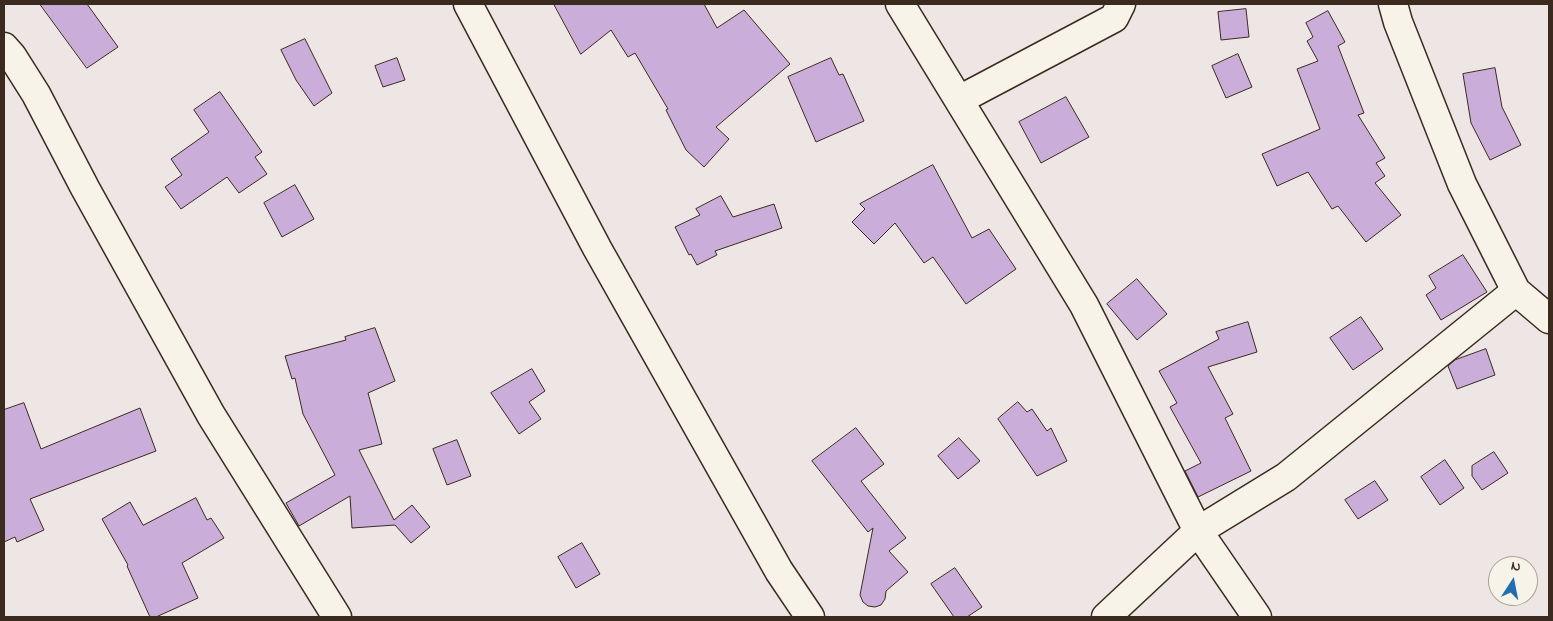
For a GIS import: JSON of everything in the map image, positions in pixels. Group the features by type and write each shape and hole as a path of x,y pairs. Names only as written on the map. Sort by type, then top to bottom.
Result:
{"street":[{"path":"468,4 597,248 779,571 810,617"},
{"path":"900,4 1084,305 1198,531 1257,617"},
{"path":"959,100 1114,18 1121,4"},
{"path":"1393,4 1398,22 1462,184 1516,291 1549,319"},
{"path":"4,46 36,94 85,188 211,415 337,617"},
{"path":"1106,617 1198,531 1286,477 1516,291"}],"building":[{"path":"40,4 87,4 118,47 87,68"},
{"path":"554,4 704,4 717,28 744,10 790,64 716,127 729,139 704,167 686,150 666,110 668,109 635,53 628,57 611,30 581,54"},
{"path":"1246,9 1249,37 1221,40 1218,12"},
{"path":"1328,11 1345,42 1338,46 1364,113 1358,115 1385,158 1376,163 1385,176 1375,183 1401,215 1366,242 1338,206 1332,209 1308,172 1277,186 1262,154 1320,129 1297,69 1318,61 1307,41 1313,37 1306,23"},
{"path":"305,39 332,93 314,106 296,80 281,50"},
{"path":"1238,54 1252,87 1226,98 1212,66"},
{"path":"397,58 405,80 383,87 375,66"},
{"path":"831,58 839,75 843,74 864,121 816,142 788,77"},
{"path":"1495,68 1502,107 1521,145 1490,160 1471,123 1463,74"},
{"path":"220,92 262,152 255,157 267,174 239,193 227,177 181,209 165,187 182,175 171,159 209,132 194,110"},
{"path":"1066,97 1089,137 1041,163 1019,122"},
{"path":"933,165 972,238 989,229 1016,269 966,304 933,257 924,263 895,223 874,244 852,222 865,209 860,204"},
{"path":"295,185 314,219 282,237 264,203"},
{"path":"721,196 733,217 774,204 782,228 715,251 717,255 697,265 691,254 689,255 675,227 700,215 696,209"},
{"path":"1463,255 1487,292 1441,320 1426,295 1436,288 1429,276"},
{"path":"1137,279 1167,314 1137,340 1107,304"},
{"path":"1361,317 1383,349 1353,370 1330,338"},
{"path":"1248,322 1257,352 1208,367 1233,414 1225,418 1251,471 1198,497 1185,471 1201,463 1170,407 1177,403 1159,371 1219,339 1216,332"},
{"path":"375,328 395,381 368,393 382,444 359,450 394,520 412,505 430,527 411,543 395,525 352,528 350,496 299,526 286,503 335,475 303,414 295,378 292,379 285,356 346,340 345,337"},
{"path":"1486,349 1495,375 1457,389 1448,366 1455,360"},
{"path":"532,369 545,391 529,402 541,419 519,434 491,393"},
{"path":"1018,402 1027,412 1032,409 1047,431 1051,428 1067,461 1037,476 998,419"},
{"path":"24,403 41,449 140,408 156,451 30,499 44,530 17,542 15,537 4,542 4,410"},
{"path":"856,428 884,464 861,481 906,538 889,551 908,572 886,591 885,599 881,605 875,607 868,606 863,602 860,595 873,528 868,532 812,461"},
{"path":"959,438 980,461 958,479 938,456"},
{"path":"457,440 471,476 447,485 433,449"},
{"path":"1494,452 1508,473 1482,490 1472,476 1472,466"},
{"path":"1445,460 1464,488 1440,505 1421,477"},
{"path":"1375,481 1388,500 1358,519 1345,500"},
{"path":"196,498 207,520 211,518 224,538 182,563 198,598 156,617 150,617 128,565 102,519 130,502 143,525"},
{"path":"582,543 600,574 576,588 558,557"},
{"path":"955,568 982,607 967,617 954,617 931,584"}]}
